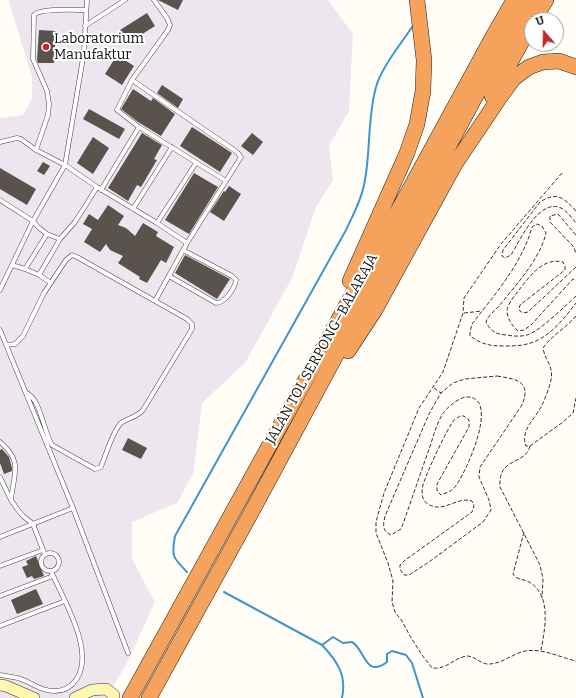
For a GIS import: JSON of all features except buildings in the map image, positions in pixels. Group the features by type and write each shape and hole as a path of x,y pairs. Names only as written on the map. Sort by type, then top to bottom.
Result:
{"highway":[{"path":"316,361 407,153 417,124 423,91 424,60 417,0"},
{"name":"JALAN TOL SERPONG–BALARAJA","path":"130,698 514,0"},
{"name":"JALAN TOL SERPONG–BALARAJA","path":"149,698 293,435 503,45 530,0"},
{"path":"539,12 546,0"},
{"path":"293,435 375,310 524,36"},
{"path":"455,164 514,78 529,67 543,62 558,61 576,67"}],"street":[{"path":"0,685 6,686 34,698"},
{"path":"74,698 92,690 106,689 114,695 113,698"}],"lane":[{"path":"0,290 2,282 12,266 33,220 65,165 84,52 87,0"},
{"path":"85,26 125,0"},
{"path":"154,0 168,18 170,25 132,80 116,110 139,128 226,181"},
{"path":"36,150 48,115 50,104 47,91 33,59 34,15 36,12 45,11 86,10"},
{"path":"132,80 240,154 240,158 187,243 155,301"},
{"path":"102,190 139,128"},
{"path":"0,142 20,139 36,150 65,165 97,187 187,243"},
{"path":"133,209 172,147"},
{"path":"157,223 196,163"},
{"path":"38,275 60,239 75,222 97,187"},
{"path":"0,200 33,220 38,227 47,234 60,239"},
{"path":"26,269 47,234"},
{"path":"169,276 212,302 218,304 228,295 234,285 236,280 232,276 183,250"},
{"path":"6,345 15,344 22,336 44,293 68,257 74,256 187,319 192,324 192,329 143,410 138,415 123,422 117,427 99,468 95,469 52,445 37,405 33,397 26,393"},
{"path":"12,266 26,269 52,283"},
{"path":"0,330 73,508 128,653"},
{"path":"0,442 13,454 16,466 10,500"},
{"path":"0,477 10,500 23,516 33,524 45,555"},
{"path":"0,537 73,508"},
{"path":"0,566 43,550"},
{"path":"0,596 52,573 59,565 57,556 49,553 45,555 42,558 42,564 44,568 52,573 65,601 82,646 83,662 79,676 74,683 63,690 54,692 43,690 18,678 0,675"},
{"path":"0,626 65,601"}],"path":[{"path":"562,173 501,244 464,298 463,313 443,372 434,388 419,408 384,493 376,522 376,534 388,563 393,581 392,602 395,612 432,668 440,669 459,658 468,656 486,664 496,663 525,651 541,650 576,661"},
{"path":"576,211 566,201 557,196 546,198 540,202 503,250 502,256 506,258 511,255 536,215 543,209 552,206 562,208 576,223"},
{"path":"576,235 558,214 550,216 550,222 573,246 576,253"},
{"path":"576,296 529,335 519,337 497,334 490,330 486,322 487,318 498,307 536,258 543,244 546,233 542,226 537,224 532,227 529,240 506,280 472,324 470,336 478,342 489,346 512,346 527,344 540,339 555,327 576,303"},
{"path":"576,267 528,312 523,313 519,310 520,305 565,270 565,266 563,262 556,260 546,263 534,271 508,307 507,314 513,327 518,331 524,330 572,279 576,280"},
{"path":"463,313 482,311"},
{"path":"530,446 526,446 524,442 528,425 541,407 551,380 551,366 544,356 543,348 548,341 569,324 576,316"},
{"path":"497,376 519,381 524,388 525,396 522,405 480,467 479,477 489,500 491,510 488,516 483,522 429,562 408,575 404,575 400,570 400,565 404,561 472,512 474,506 472,501 467,499 442,508 433,507 427,504 422,498 423,486 443,441 455,420 460,416 464,416 469,420 469,427 437,484 437,491 441,495 448,493 455,486 474,451 480,429 482,411 480,403 473,398 466,398 459,400 443,414 401,529 391,535 386,533 383,526 385,516 423,428 441,393 453,383 465,379 497,376"},
{"path":"434,388 441,393"},
{"path":"541,650 546,621 542,598 543,579 540,565 500,487 500,474 504,468 526,454 530,446 573,413 576,398"},
{"path":"524,532 513,574 516,578 528,581 536,587 542,598"}],"shaded area":[{"path":"8,0 328,0 353,34 349,111 329,146 333,180 316,207 292,278 245,363 202,403 193,474 177,503 132,522 132,559 155,602 126,665 106,698 0,698 0,118 23,115 32,98 32,77"}],"waterway":[{"path":"187,572 174,556 173,548 175,536 346,230 354,213 363,191 368,161 371,111 376,87 382,72 412,27"},
{"path":"224,592 322,645 340,669 343,682 342,698"},
{"path":"322,645 333,637 343,643 352,642 360,650 366,661 374,667 380,666 387,662 387,654 392,651 406,655 412,663 423,698"}],"place":[{"name":"Laboratorium Manufaktur","path":"46,47"}]}
